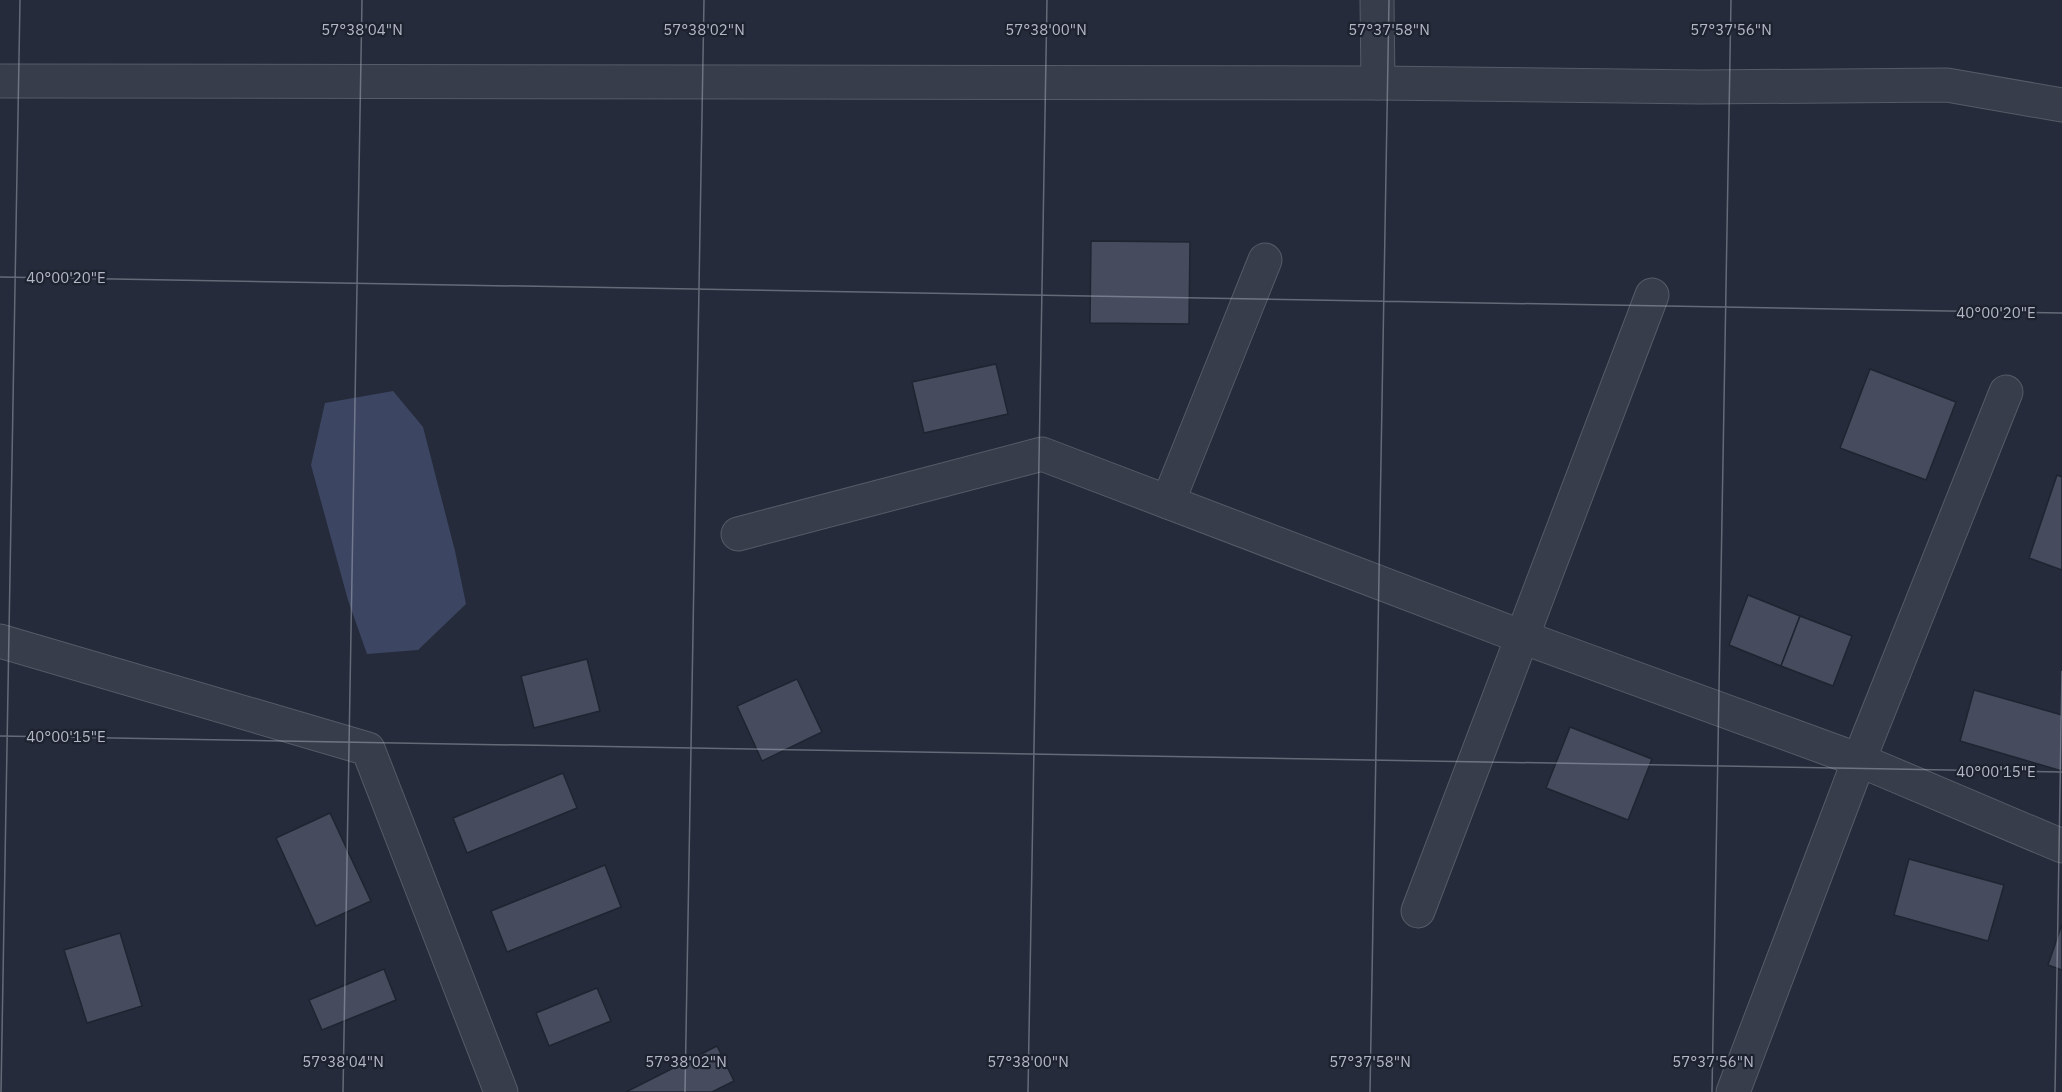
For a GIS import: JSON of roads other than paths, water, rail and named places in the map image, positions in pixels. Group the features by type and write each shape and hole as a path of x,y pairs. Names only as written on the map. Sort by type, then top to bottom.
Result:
{"street":[{"path":"1377,0 1378,83"},
{"path":"0,81 1378,83 1702,87 1947,85 2062,105"},
{"path":"1168,502 1265,260"},
{"path":"1418,911 1652,296"},
{"path":"1733,1092 1859,760 2006,392"},
{"path":"738,534 1042,454 1522,637 1859,760 2062,846"},
{"path":"0,641 368,749 501,1092"}],"water":[{"path":"393,391 423,427 455,551 466,604 418,650 367,654 348,600 311,465 325,403"}]}
